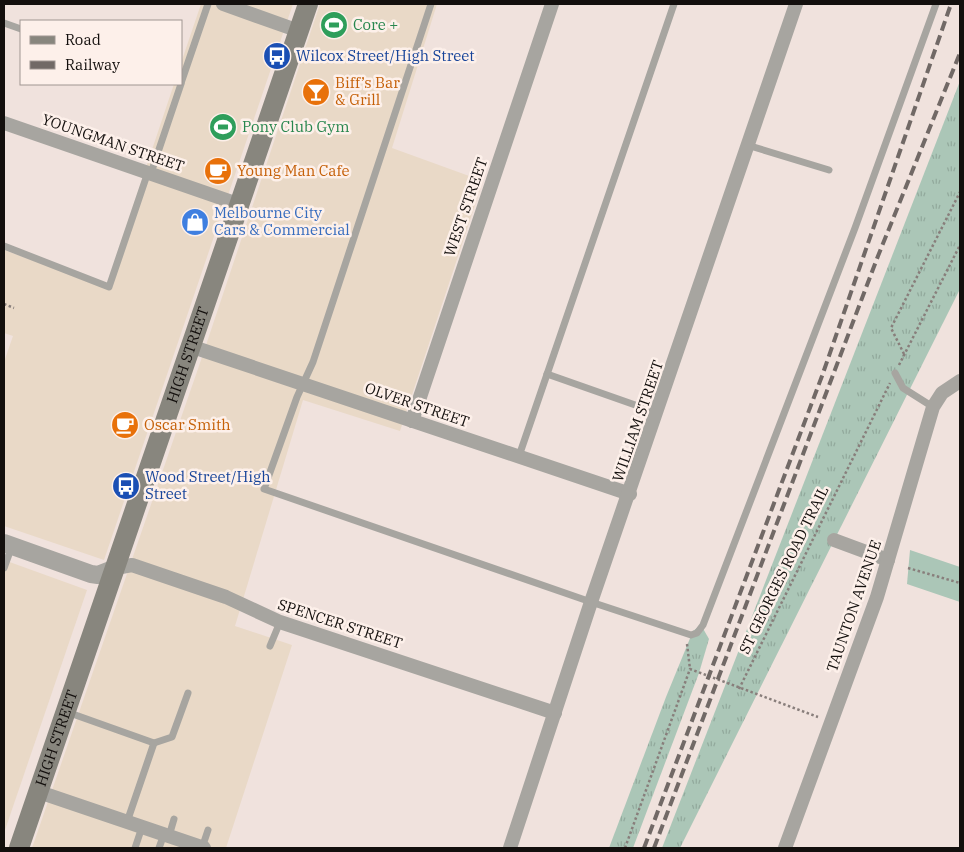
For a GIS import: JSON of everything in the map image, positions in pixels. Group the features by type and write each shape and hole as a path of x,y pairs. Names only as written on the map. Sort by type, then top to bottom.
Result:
{"main road":[{"name":"HIGH STREET","path":"19,848 193,347 308,4"}],"street":[{"path":"223,4 299,31"},
{"name":"WEST STREET","path":"412,421 552,4"},
{"name":"WILLIAM STREET","path":"510,848 591,602 630,494 796,4"},
{"name":"YOUNGMAN STREET","path":"4,123 241,205"},
{"name":"OLVER STREET","path":"193,347 630,494"},
{"name":"TAUNTON AVENUE","path":"785,848 877,597 933,407 942,393 960,381"},
{"path":"834,540 888,560"},
{"path":"8,544 91,574 98,575 116,568"},
{"name":"SPENCER STREET","path":"116,568 132,565 226,597 280,622 555,713"},
{"path":"39,792 203,848"}],"lane":[{"path":"182,81 208,4"},
{"path":"431,4 317,351 302,383 264,489 691,635 697,633 703,626 855,228 936,4"},
{"path":"519,456 674,4"},
{"path":"4,23 20,29"},
{"path":"4,246 109,287 181,85"},
{"path":"747,145 829,170"},
{"path":"894,373 903,388 933,407"},
{"path":"547,374 658,412"},
{"path":"4,568 8,544"},
{"path":"270,646 280,622"},
{"path":"67,712 154,743 172,737 188,693"},
{"path":"127,822 154,743"},
{"path":"159,848 174,820"},
{"path":"135,848 142,827"},
{"path":"203,848 208,830"}],"path":[{"path":"904,354 891,328 960,192"},
{"name":"ST GEORGES ROAD TRAIL","path":"739,689 894,373 960,245"},
{"path":"4,304 14,308"},
{"path":"908,568 960,583"},
{"path":"625,848 690,669 684,632"},
{"path":"690,669 739,689 831,721"}],"shaded area":[{"path":"201,4 293,4 104,560 4,526 4,362 13,336 4,333 4,250 106,287 174,85 182,85 182,60"},
{"path":"320,4 437,4 392,148 483,181 400,431 303,400 235,626 292,645 226,848 32,848 200,363"},
{"path":"4,560 87,590 4,833"}],"green space":[{"path":"960,81 960,289 680,848 662,848"},
{"path":"910,550 960,567 960,602 907,584"},
{"path":"701,625 709,639 699,673 633,848 609,848 693,631"}],"railway":[{"path":"644,848 822,376 951,4"},
{"path":"654,848 878,256 960,53"}],"place":[{"name":"Core +","path":"334,25"},
{"name":"Wilcox Street/High Street","path":"277,56"},
{"name":"Biff’s Bar & Grill","path":"316,92"},
{"name":"Pony Club Gym","path":"223,127"},
{"name":"Young Man Cafe","path":"218,171"},
{"name":"Melbourne City Cars & Commercial","path":"195,222"},
{"name":"Oscar Smith","path":"125,425"},
{"name":"Wood Street/High Street","path":"126,486"}]}
